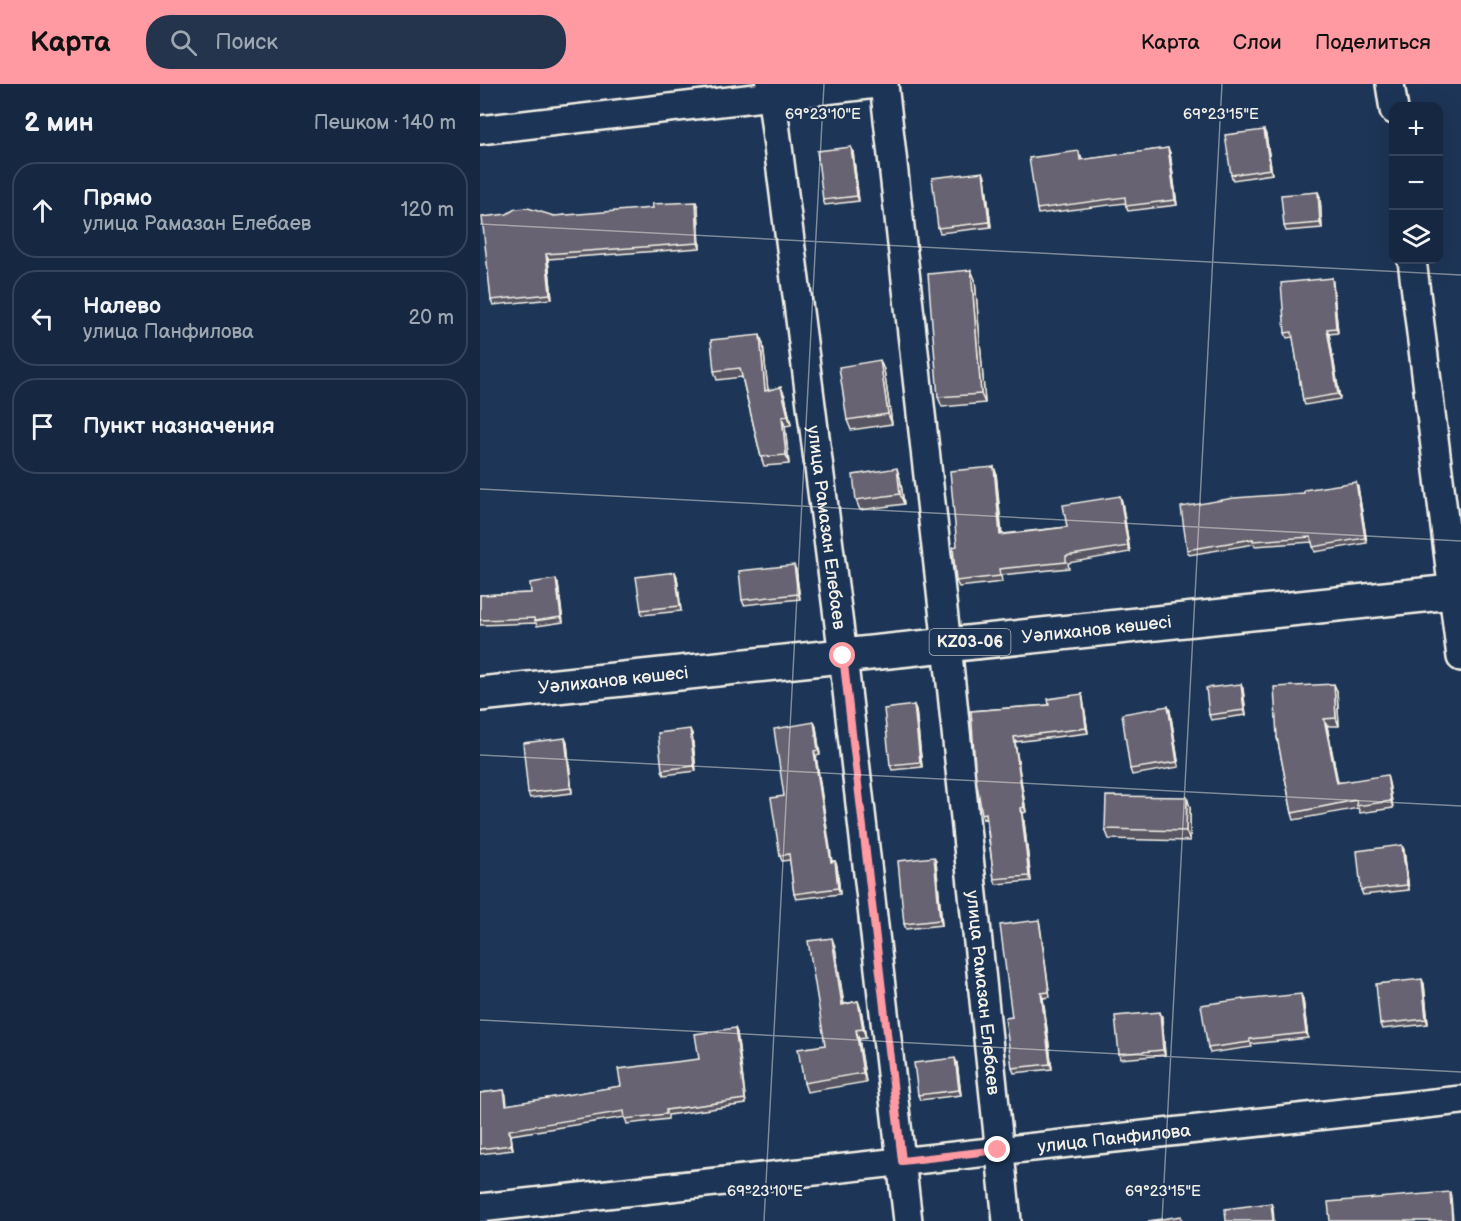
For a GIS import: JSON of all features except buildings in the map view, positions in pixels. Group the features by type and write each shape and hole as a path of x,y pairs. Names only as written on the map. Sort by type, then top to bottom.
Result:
{"main road":[{"name":"Уәлиханов көшесі","path":"480,694 1457,592"}],"street":[{"path":"480,130 770,90 876,84"},
{"name":"улица Рамазан Елебаев","path":"884,84 947,645 1007,1221"},
{"path":"1390,84 1393,102"},
{"name":"улица Рамазан Елебаев","path":"770,90 843,656 908,1221"},
{"path":"1413,264 1457,592 1461,657"},
{"name":"улица Панфилова","path":"480,1208 1461,1100"}],"route":[{"path":"843,656 902,1161 998,1150"}]}
